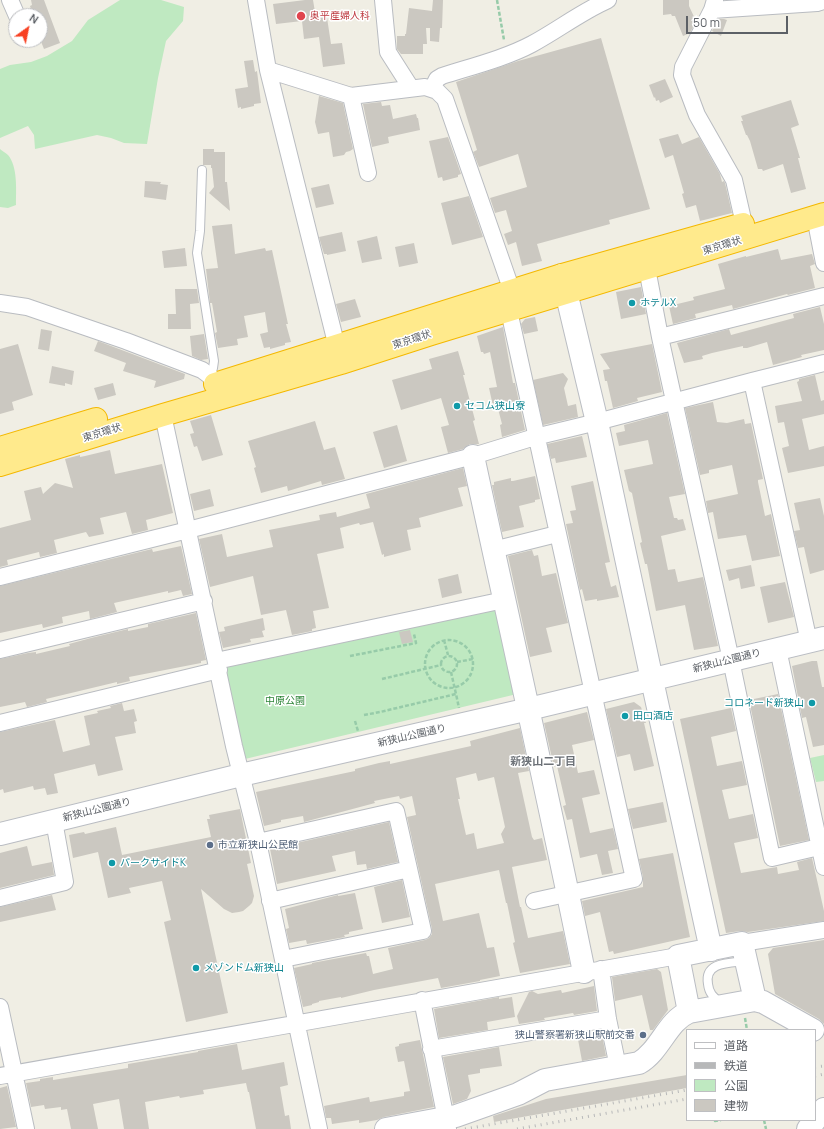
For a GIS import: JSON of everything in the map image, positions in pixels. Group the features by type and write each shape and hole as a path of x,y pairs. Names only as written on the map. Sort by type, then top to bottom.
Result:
{"highway":[{"name":"東京環状","path":"0,465 163,415 339,354 415,320 511,301 744,224 821,210"},
{"name":"東京環状","path":"564,284 821,210"},
{"name":"東京環状","path":"0,448 212,380 339,354"}],"street":[{"path":"256,0 268,70 339,354"},
{"path":"383,0 388,52 411,88"},
{"path":"432,89 437,79 442,76 507,55 531,45 595,6 608,0"},
{"path":"744,224 734,180 697,115 682,74 683,67 713,3 817,3 824,0"},
{"path":"268,70 351,96 425,87 432,89 445,99 511,301 536,436 634,879 534,901"},
{"path":"351,96 368,173"},
{"path":"821,210 824,263"},
{"path":"649,279 660,337 731,660 772,858 819,847"},
{"path":"564,284 597,422 711,950"},
{"path":"660,337 824,296"},
{"path":"0,303 27,308 126,341 202,370 212,380"},
{"path":"0,577 473,456 536,436 597,422 824,363"},
{"path":"752,381 817,640"},
{"path":"163,415 241,775 258,842 319,1129"},
{"path":"473,456 568,893 608,1019 618,1067"},
{"path":"494,550 557,534"},
{"path":"0,723 217,665 504,600"},
{"path":"0,650 204,601"},
{"name":"新狭山公園通り","path":"0,834 241,775 594,694 817,640"},
{"path":"778,649 824,867"},
{"path":"258,842 396,811 423,931 283,959"},
{"path":"0,898 64,882 54,821"},
{"path":"270,901 409,870"},
{"path":"7,1075 296,1024 422,1000 711,950 744,952 824,930"},
{"path":"744,952 750,1009"},
{"path":"678,956 688,1012"},
{"path":"422,1000 446,1124"},
{"path":"386,1129 446,1124 468,1112 518,1094 545,1080 639,1063 648,1058 678,1017 688,1012 724,1005 750,1009 763,1002 810,1029"},
{"path":"0,1007 7,1075 26,1129"},
{"path":"432,1049 608,1019"},
{"path":"816,1119 824,1109"},
{"path":"808,1129 814,1121"}],"lane":[{"path":"202,170 200,231 197,253 214,361 212,380"},
{"path":"724,1005 712,997 708,990 708,973 714,967 744,952"}],"path":[{"path":"497,0 507,55"},
{"path":"350,656 416,643 414,631"},
{"path":"444,640 448,655"},
{"path":"444,640 457,641 462,644 473,659 473,665 469,677 460,686 454,688 441,687 430,680 425,668 425,658 430,648 444,640"},
{"path":"448,655 454,656 457,662 456,668 451,672 444,670 441,665 442,659 448,655"},
{"path":"457,662 473,659"},
{"path":"382,679 441,665"},
{"path":"451,672 460,712"},
{"path":"364,714 456,694"},
{"path":"747,1029 750,1009"}],"green space":[{"path":"120,0 161,0 184,7 183,21 166,41 147,144 124,143 97,135 35,149 34,135 28,126 0,138 0,69 10,65 31,62 47,56 72,41 88,20"},
{"path":"0,149 8,155 15,172 16,205 8,208 0,207"},
{"name":"中原公園","path":"493,608 498,610 517,694 245,759 225,671 229,664"},
{"path":"824,755 824,781 816,782 810,758"}],"building":[{"path":"31,0 44,0 47,8 31,8 30,6 32,5"},
{"name":"奥平産婦人科","path":"313,0 315,12 326,11 331,44 342,43 345,64 323,67 319,37 304,39 302,21 276,24 273,4"},
{"path":"433,0 443,0 442,28 440,28 439,42 430,41 430,28 426,28 427,44 423,44 423,54 401,54 397,49 397,36 405,36 406,34 409,8 432,11"},
{"path":"663,0 689,0 689,6 696,21 690,33 683,36 675,16 672,16 671,14 663,15"},
{"path":"48,11 60,43 48,48"},
{"path":"718,19 727,20 721,36 712,31"},
{"path":"601,38 650,209 609,220 610,224 537,244 542,261 522,266 516,242 508,245 504,234 512,231 506,210 495,213 490,198 527,187 518,154 479,167 473,152 477,150 456,82 518,61"},
{"path":"253,60 255,72 257,71 261,103 241,109 241,107 238,108 235,89 248,87 244,61"},
{"path":"665,79 673,97 660,103 659,100 656,101 655,97 654,98 649,85"},
{"path":"319,96 343,103 353,149 346,152 344,155 333,157 329,132 318,134 315,122"},
{"path":"791,100 799,125 791,128 800,158 798,158 806,189 791,193 783,164 763,171 762,169 758,169 750,141 741,121 743,121 741,116"},
{"path":"381,102 382,106 390,105 393,119 416,114 420,130 388,137 389,143 372,147 363,104"},
{"path":"678,134 682,144 699,137 720,174 722,182 724,181 725,183 732,213 700,221 696,205 686,208 682,194 684,193 673,155 665,158 659,139"},
{"path":"448,137 461,174 458,175 458,177 443,181 442,177 438,178 429,141"},
{"path":"203,149 214,149 214,152 225,152 225,182 227,182 230,211 209,193 214,187 212,168 211,165 203,165"},
{"path":"145,181 161,182 160,184 168,185 166,200 144,197"},
{"path":"329,184 334,204 316,208 311,188"},
{"path":"469,196 483,237 452,245 441,203"},
{"path":"232,224 235,254 265,248 266,251 272,250 288,324 286,324 291,342 285,343 285,345 270,349 270,347 264,348 260,334 268,332 265,312 244,316 248,337 237,339 238,345 218,348 215,333 217,332 212,303 210,303 206,269 218,268 212,226"},
{"path":"342,232 346,251 327,255 324,254 319,237"},
{"path":"377,236 382,259 362,263 357,241"},
{"path":"414,243 418,263 399,267 395,247"},
{"path":"185,248 187,266 164,268 162,251"},
{"path":"778,249 781,260 812,254 815,264 810,266 815,288 733,309 732,305 695,314 696,318 673,324 669,306 694,300 693,297 725,289 718,264"},
{"name":"ホテルX","path":"641,287 646,314 621,319 616,292"},
{"path":"175,289 197,289 199,303 190,304 191,329 168,329 168,314 176,314"},
{"path":"355,299 361,317 341,322 336,304"},
{"path":"820,307 824,324 824,350 801,355 802,357 773,365 767,342 747,348 743,348 743,346 712,353 702,356 703,359 684,363 677,343 729,329 731,335 794,318 793,314"},
{"path":"535,317 538,331 524,334 521,324 525,319"},
{"path":"503,327 513,383 515,383 525,430 502,437 500,425 502,424 497,405 493,406 489,388 497,387 490,352 484,354 481,352 477,336"},
{"path":"41,329 52,331 49,351 38,349"},
{"path":"204,334 208,359 201,360 192,356 190,336"},
{"path":"98,341 185,374 184,379 154,388 156,381 123,371 126,363 94,351"},
{"path":"18,344 33,395 12,402 14,410 0,414 0,349"},
{"path":"652,344 662,392 637,398 638,401 613,408 603,370 610,369 600,354"},
{"path":"458,351 465,375 463,375 475,420 473,421 479,444 470,444 463,449 448,453 441,427 449,425 441,398 401,410 392,380 432,369 429,359"},
{"path":"52,366 74,371 72,385 65,383 65,386 49,383"},
{"path":"563,373 568,379 564,388 568,406 576,404 578,417 543,425 533,380"},
{"path":"815,375 821,401 824,400 824,414 802,419 809,450 824,446 824,466 788,473 782,448 789,446 784,422 778,423 775,406 802,401 797,382 799,379"},
{"path":"113,383 116,395 98,400 94,388"},
{"path":"713,402 717,422 727,423 744,419 745,424 751,423 763,479 758,480 758,482 765,516 771,514 780,556 752,561 746,535 718,539 713,512 708,513 706,501 738,494 732,465 709,470 709,473 700,475 685,408"},
{"path":"667,413 685,494 669,497 674,518 677,518 678,520 683,519 686,530 661,536 668,570 675,569 678,582 703,577 718,646 694,650 685,605 656,611 647,564 645,564 640,543 642,542 632,493 629,491 624,470 653,464 648,440 619,446 616,433 625,431 624,425"},
{"path":"211,415 223,455 202,461 197,446 194,447 190,434 194,433 190,421"},
{"path":"315,421 324,450 335,447 345,479 322,485 321,481 288,491 287,486 261,493 254,468 256,467 248,441"},
{"path":"397,425 407,461 384,468 373,432"},
{"path":"582,436 587,457 556,463 555,458 551,459 547,444"},
{"path":"110,450 115,474 162,464 173,513 146,520 148,530 132,534 126,512 100,518 104,534 89,537 86,532 54,540 57,553 40,557 39,552 7,560 8,565 0,567 0,528 31,520 24,491 41,487 43,494 55,483 73,488 65,459"},
{"path":"463,468 467,486 458,488 463,506 419,518 421,527 407,530 411,550 384,557 384,554 382,555 373,522 360,525 359,523 340,528 344,548 317,554 329,608 313,611 316,628 312,629 312,631 292,635 286,610 261,615 253,576 210,587 199,539 222,534 227,557 273,547 269,530 320,520 319,515 336,512 337,517 370,508 366,494"},
{"path":"535,476 540,499 535,500 535,502 519,506 524,527 502,532 492,485 494,485 494,482 511,478 511,481 513,481"},
{"path":"593,481 610,562 605,563 611,587 616,585 619,597 597,601 597,599 585,601 582,589 580,590 566,524 573,523 570,511 576,510 571,486"},
{"path":"210,489 214,506 194,511 190,494"},
{"path":"820,498 824,516 824,570 810,574 804,547 798,548 794,531 800,530 794,503"},
{"path":"181,546 192,594 183,596 181,590 168,593 168,591 114,603 117,612 90,619 89,611 62,617 63,623 43,628 42,624 0,633 0,586 152,549 153,552"},
{"path":"532,550 534,556 538,555 542,576 556,573 568,623 546,628 552,652 530,657 508,556"},
{"path":"751,565 755,586 741,589 739,578 729,581 726,570"},
{"path":"458,574 462,593 442,598 438,579"},
{"path":"785,582 794,617 768,623 760,587"},
{"path":"196,613 206,660 201,661 201,663 129,677 130,681 117,684 117,682 46,699 47,702 27,707 25,702 0,707 0,659 28,653 36,652 36,654 70,646 69,644 91,638 128,629 128,631 148,627 148,624"},
{"path":"263,618 265,630 262,631 264,637 250,639 251,642 223,648 219,632 225,631 224,627"},
{"path":"410,630 413,642 402,644 399,632"},
{"name":"コロネード新狭山","path":"817,661 822,687 824,687 824,745 813,747 806,717 802,718 792,666"},
{"path":"778,694 809,840 780,846 749,700"},
{"path":"634,702 641,707 646,723 644,723 654,766 634,771 630,754 617,757 606,709"},
{"path":"122,703 124,711 134,709 137,721 134,722 136,733 115,737 123,770 98,776 95,764 54,774 58,793 47,795 45,788 34,790 33,786 4,793 3,789 0,790 0,732 55,720 63,752 90,745 84,716 98,713 97,711 111,708 110,706"},
{"path":"731,708 736,731 711,737 717,766 742,761 747,785 722,790 729,819 753,814 758,838 734,843 741,873 777,867 778,874 799,870 797,862 812,858 824,911 824,921 748,932 740,931 726,933 680,719"},
{"path":"587,712 594,740 572,745 578,773 594,770 600,794 582,798 590,833 613,828 618,849 608,851 613,873 602,875 597,854 580,858 572,819 567,820 563,806 566,805 557,766 554,767 544,723"},
{"path":"520,728 529,771 518,773 532,837 534,840 542,838 547,860 512,867 520,907 528,938 563,931 570,964 520,973 513,943 515,942 499,870 435,884 443,921 479,913 487,948 494,947 500,976 441,988 438,978 341,998 319,1001 312,1005 303,1007 294,968 312,963 366,953 367,956 369,956 373,974 393,969 388,948 425,940 432,934 407,817 416,815 412,796 400,799 399,796 374,801 375,803 304,822 303,816 281,820 281,822 264,826 256,792 355,771 355,769 379,763 390,761 390,764 471,746 470,741","holes":["476,773 478,781 494,777 505,827 501,834 504,843 477,849 474,833 466,835 458,799 460,799 456,778"]},
{"path":"663,802 667,822 633,829 628,809"},
{"path":"240,809 251,863 247,864 254,896 252,903 243,911 232,913 224,909 201,889 228,1013 186,1022 164,922 171,920 162,881 129,888 131,893 108,898 98,852 73,858 69,835 84,832 85,834 116,827 122,855 211,837 207,819 210,819 209,815"},
{"path":"389,822 398,862 367,869 366,864 357,865 355,851 332,856 336,871 277,884 270,849"},
{"path":"27,846 32,866 52,862 54,875 0,888 0,853"},
{"path":"673,853 690,937 614,954 613,951 609,952 600,912 585,916 582,901 643,887 643,877 639,859"},
{"path":"402,880 410,917 382,923 374,887"},
{"path":"355,893 363,929 349,932 349,934 344,935 345,937 307,944 306,940 289,943 286,929 289,928 285,909 338,895"},
{"path":"52,895 56,910 0,922 0,907"},
{"path":"824,940 824,1024 819,1019 775,994 768,954 773,948"},
{"path":"657,969 661,972 668,1010 653,1030 650,1030 642,995 615,1001 612,977"},
{"path":"594,986 597,1011 574,1015 573,1013 544,1018 545,1020 519,1024 517,1016 529,992 532,991 538,994 561,990 562,993"},
{"path":"499,997 499,999 512,997 515,1017 487,1022 488,1030 439,1038 434,1009"},
{"path":"601,1030 606,1056 582,1061 577,1034"},
{"path":"420,1040 434,1107 359,1123 359,1120 332,1124 331,1118 326,1118 324,1106 369,1097 370,1102 404,1096 404,1092 410,1091 404,1061 398,1062 395,1047 399,1046 399,1044"},
{"path":"237,1044 242,1070 284,1062 288,1085 280,1087 285,1116 289,1115 291,1129 256,1129 246,1083 203,1090 204,1094 180,1098 179,1096 145,1102 149,1129 124,1129 119,1099 93,1104 98,1129 71,1129 67,1109 61,1110 61,1107 45,1109 44,1105 31,1107 26,1083 53,1077 53,1080 128,1068 128,1064"},
{"path":"499,1047 502,1066 480,1069 480,1073 468,1075 471,1091 467,1099 453,1104 443,1057"},
{"path":"686,1075 686,1088 494,1122 493,1116 546,1099"},
{"path":"7,1086 16,1127 0,1129 0,1088"}],"railway":[{"path":"816,1067 824,1066"},
{"path":"816,1076 824,1074"},
{"path":"465,1129 686,1090"},
{"path":"517,1129 686,1099"}],"place":[{"name":"奥平産婦人科","path":"301,16"},
{"name":"ホテルX","path":"632,303"},
{"name":"セコム狭山寮","path":"457,406"},
{"name":"コロネード新狭山","path":"812,703"},
{"name":"田口酒店","path":"625,716"},
{"name":"市立新狭山公民館","path":"210,845"},
{"name":"パークサイドK","path":"112,863"},
{"name":"メゾンドム新狭山","path":"196,968"},
{"name":"狭山警察署新狭山駅前交番","path":"643,1035"}],"district":[{"name":"新狭山二丁目","path":"543,762"}]}
